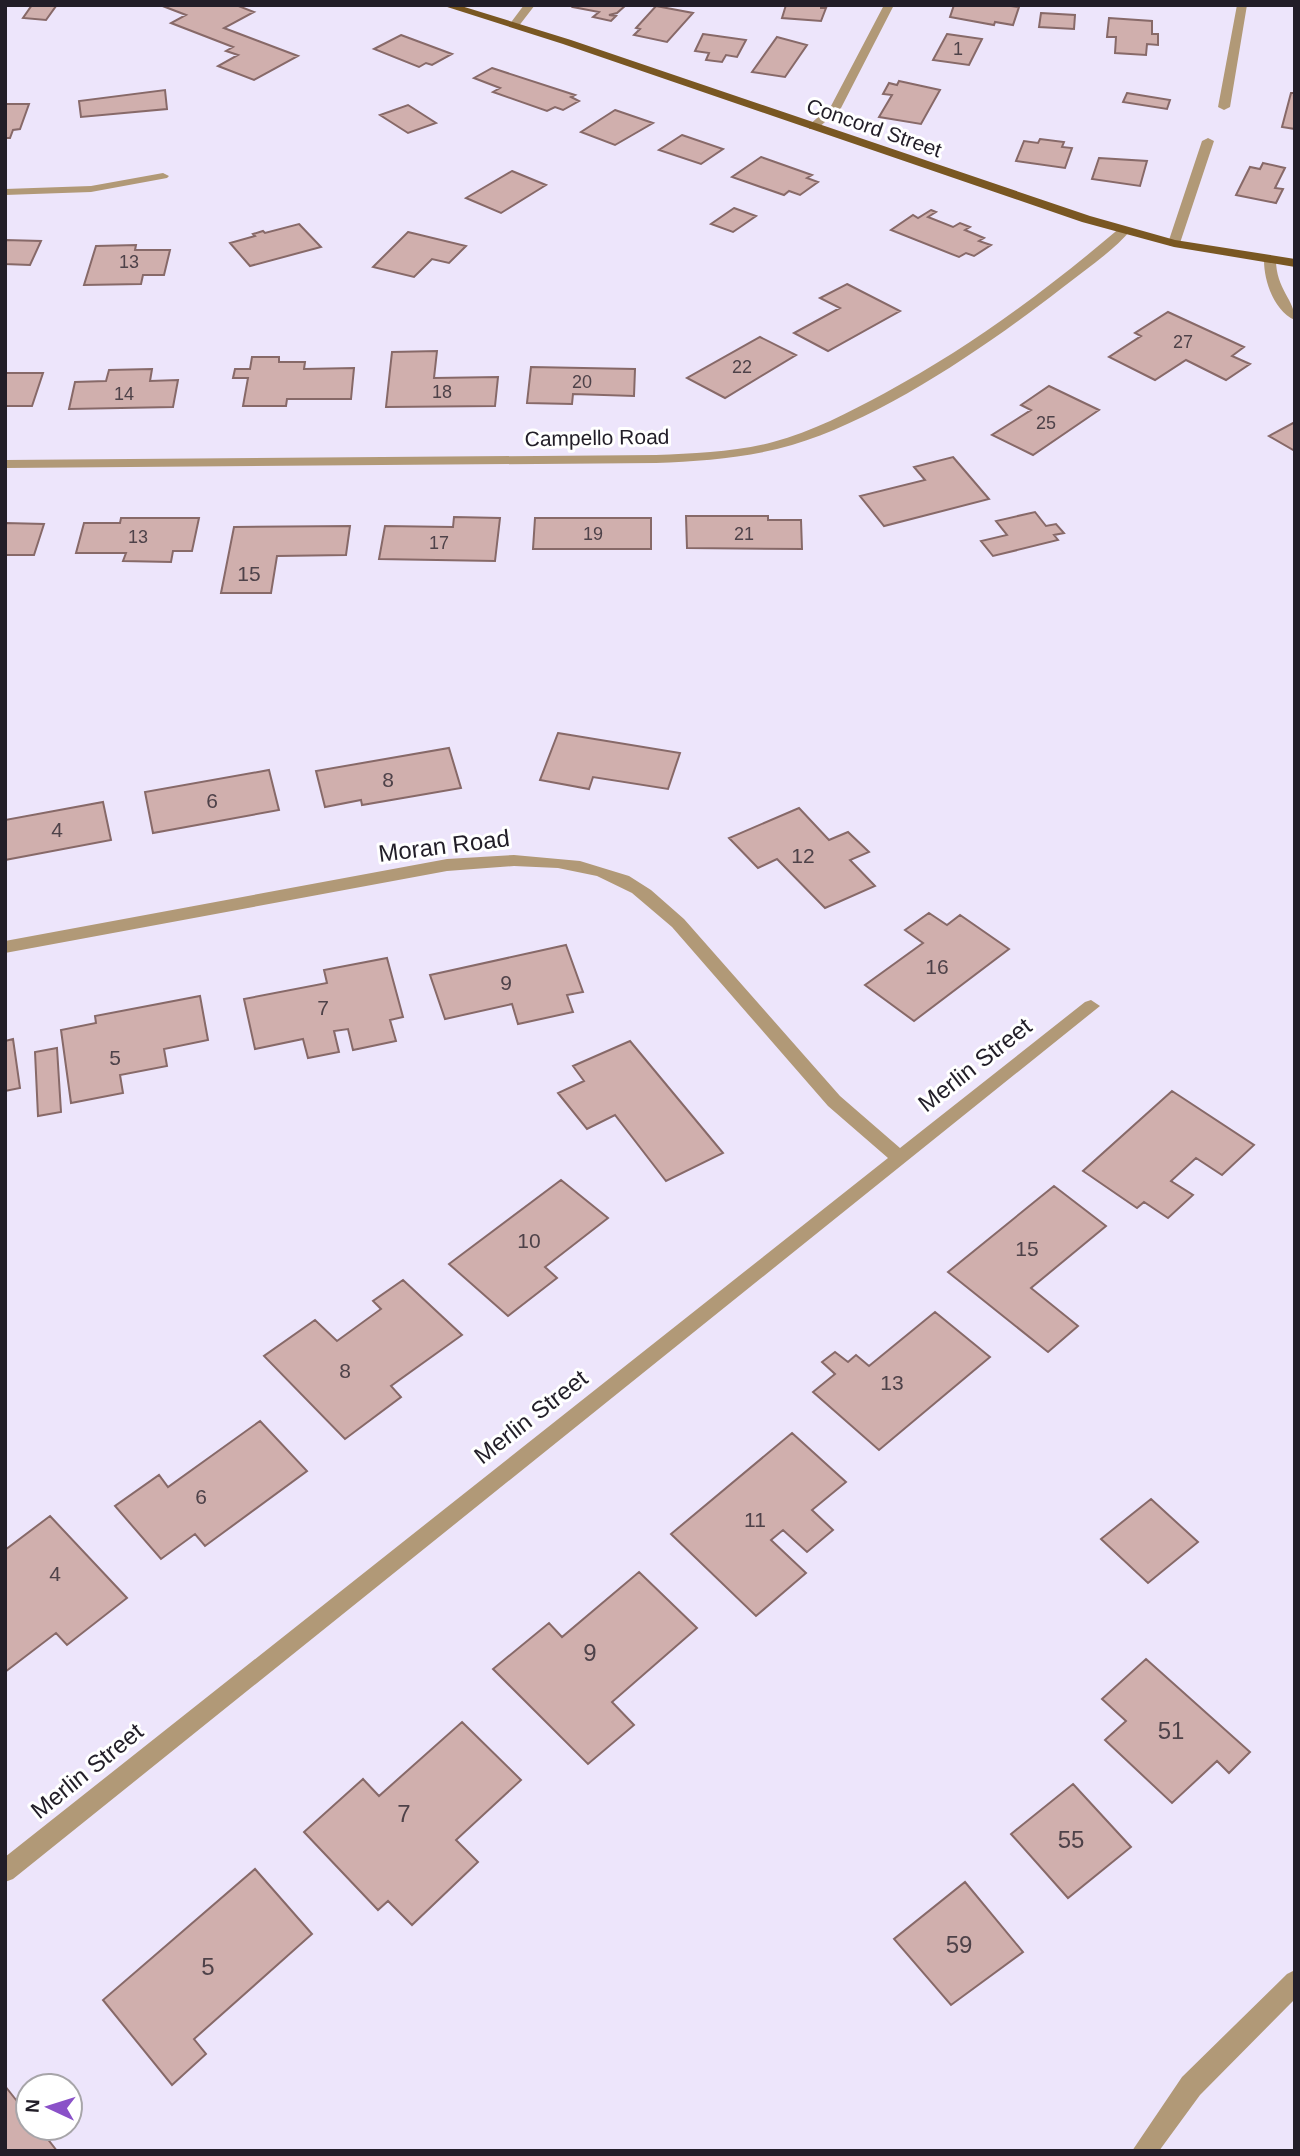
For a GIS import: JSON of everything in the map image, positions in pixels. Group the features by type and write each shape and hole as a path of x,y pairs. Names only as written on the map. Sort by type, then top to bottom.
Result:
{"main road":[{"name":"Concord Street","path":"446,5 514,25 1003,192 1125,230 1174,243 1295,263"}],"street":[{"path":"514,25 530,5"},
{"path":"813,127 835,108 889,5"},
{"path":"1224,107 1242,5"},
{"path":"1174,243 1208,141"},
{"path":"5,192 91,189 163,176"},
{"name":"Campello Road","path":"5,464 643,459 738,453 778,445 843,420 940,368 1033,305 1125,230"},
{"path":"1270,260 1269,274 1280,301 1295,316"},
{"name":"Moran Road","path":"5,947 447,866 495,860 582,866 623,880 654,900 678,923 834,1101 900,1158"},
{"name":"Merlin Street","path":"5,1871 1091,1006"},
{"path":"1144,2151 1191,2086 1295,1982"}],"building":[{"path":"32,5 56,6 46,20 23,18"},
{"path":"160,5 236,5 254,12 224,28 298,56 254,80 218,66 238,55 226,51 233,47 171,23 186,15"},
{"path":"626,5 617,13 609,15 616,16 611,21 593,17 599,12 573,7"},
{"path":"786,5 821,5 821,8 826,8 821,21 782,18"},
{"path":"954,5 1019,7 1013,25 995,22 994,25 950,17"},
{"path":"656,6 693,13 667,42 634,35 640,29 636,28"},
{"path":"1041,13 1075,15 1074,29 1039,27"},
{"path":"1109,18 1152,21 1152,34 1158,34 1158,45 1147,44 1146,55 1115,53 1116,37 1107,37"},
{"path":"703,34 746,40 737,57 726,55 722,62 706,60 709,53 695,51"},
{"path":"947,34 982,39 969,65 933,60"},
{"path":"401,35 452,54 432,65 426,63 419,67 374,49"},
{"path":"777,37 807,45 785,77 752,72"},
{"path":"492,68 575,95 571,97 579,101 563,110 555,107 547,111 493,92 500,88 474,78"},
{"path":"899,81 940,90 921,124 879,117 892,95 883,94 889,83 897,85"},
{"path":"165,90 167,109 81,117 79,101"},
{"path":"1127,93 1170,100 1167,109 1123,102"},
{"path":"1291,93 1295,93 1295,129 1282,127"},
{"path":"5,104 29,104 20,129 13,130 10,138 5,138"},
{"path":"408,105 436,123 408,133 380,115"},
{"path":"615,110 653,123 615,145 581,132"},
{"path":"682,135 723,149 701,164 659,150"},
{"path":"1040,139 1064,142 1062,147 1072,148 1065,168 1016,161 1024,141 1038,143"},
{"path":"761,157 812,175 807,178 818,182 800,195 789,191 784,195 732,177"},
{"path":"1099,158 1147,161 1140,186 1092,179"},
{"path":"1263,163 1285,168 1275,188 1283,189 1276,203 1236,195 1250,167 1260,169"},
{"path":"512,171 546,185 501,213 466,198"},
{"path":"734,208 756,216 733,232 711,224"},
{"path":"931,210 936,212 928,217 953,227 960,223 970,227 965,230 984,238 979,241 991,245 974,256 966,253 959,257 891,230 913,215 918,218"},
{"path":"299,224 321,247 250,266 230,243 263,231 265,233"},
{"path":"408,232 466,246 449,263 432,259 414,277 373,267"},
{"path":"5,240 41,241 30,265 5,264"},
{"path":"136,245 135,250 170,250 164,275 143,275 141,284 84,285 96,246"},
{"path":"847,284 900,311 828,351 794,333 840,308 820,298"},
{"path":"1168,312 1244,347 1232,356 1250,364 1226,380 1186,360 1155,380 1109,357 1141,336 1135,333"},
{"path":"760,337 796,355 725,398 687,378"},
{"path":"437,351 434,378 498,377 495,406 386,407 392,352"},
{"path":"252,357 279,357 279,362 305,362 304,369 354,368 351,399 287,399 286,406 243,406 248,378 233,378 235,369 250,369"},
{"path":"531,367 635,369 634,396 573,394 572,404 527,403"},
{"path":"152,369 150,381 178,380 173,407 69,409 75,382 106,381 109,370"},
{"path":"5,373 43,373 32,406 5,406"},
{"path":"1049,386 1099,410 1033,455 992,435 1031,410 1021,405"},
{"path":"1295,422 1295,451 1269,436"},
{"path":"953,457 989,499 884,526 860,496 925,480 914,467"},
{"path":"1035,512 1046,526 1056,524 1064,533 1054,535 1058,540 993,556 981,541 1007,535 996,521"},
{"path":"686,516 768,516 768,520 801,520 802,549 687,548"},
{"path":"454,517 500,518 495,561 379,559 385,526 453,527"},
{"path":"121,518 199,518 192,551 173,551 171,562 123,561 126,553 76,553 84,523 120,523"},
{"path":"535,518 651,518 651,549 533,549"},
{"path":"5,523 44,524 34,555 5,555"},
{"path":"350,526 346,555 277,556 271,593 221,593 234,527"},
{"path":"558,733 680,753 668,789 593,777 589,789 540,780"},
{"path":"449,748 461,788 362,805 361,800 325,807 316,771"},
{"path":"269,770 279,810 153,833 145,792"},
{"path":"103,802 111,840 5,860 5,820"},
{"path":"799,808 829,840 848,832 869,852 850,860 875,886 825,908 777,859 758,868 729,838"},
{"path":"929,913 947,925 960,915 1009,949 914,1021 865,985 923,943 905,930"},
{"path":"566,945 583,992 567,995 573,1012 518,1024 512,1004 445,1019 430,975"},
{"path":"387,958 403,1017 390,1020 396,1041 353,1050 348,1029 334,1031 339,1052 308,1058 303,1039 255,1049 244,999 327,983 324,970"},
{"path":"200,996 208,1040 164,1049 167,1066 120,1075 123,1093 71,1103 61,1030 96,1023 95,1016"},
{"path":"13,1039 20,1088 5,1091 5,1041"},
{"path":"630,1041 723,1153 666,1181 615,1115 587,1129 558,1093 584,1081 573,1066"},
{"path":"57,1048 61,1112 38,1116 35,1052"},
{"path":"1172,1091 1254,1145 1222,1175 1196,1158 1171,1181 1193,1195 1168,1218 1144,1202 1137,1208 1083,1171"},
{"path":"561,1180 608,1218 545,1267 557,1278 508,1316 449,1264"},
{"path":"1054,1186 1106,1226 1031,1288 1078,1326 1048,1352 948,1272"},
{"path":"403,1280 462,1335 391,1386 401,1397 345,1439 264,1356 315,1320 337,1341 381,1309 373,1301"},
{"path":"935,1312 990,1357 879,1450 813,1392 835,1374 822,1362 835,1352 848,1362 856,1355 869,1366"},
{"path":"260,1421 307,1471 205,1546 195,1534 161,1559 115,1506 159,1475 168,1487"},
{"path":"792,1433 846,1482 812,1510 833,1530 807,1552 783,1530 771,1540 806,1573 756,1616 671,1534"},
{"path":"1151,1499 1198,1542 1148,1583 1101,1539"},
{"path":"50,1516 127,1598 67,1645 56,1633 5,1672 5,1550"},
{"path":"639,1572 697,1628 612,1702 634,1725 588,1764 493,1669 549,1623 562,1637"},
{"path":"1146,1659 1250,1752 1229,1773 1217,1761 1172,1803 1105,1740 1126,1721 1102,1699"},
{"path":"462,1722 521,1780 456,1840 478,1862 412,1925 388,1901 378,1910 304,1832 363,1779 379,1796"},
{"path":"1073,1784 1131,1847 1068,1898 1011,1834"},
{"path":"255,1869 312,1934 194,2039 206,2054 172,2085 103,2000"},
{"path":"965,1882 1023,1952 951,2005 894,1939"},
{"path":"5,2086 14,2097 14,2142 50,2142 57,2151 5,2151"}]}
